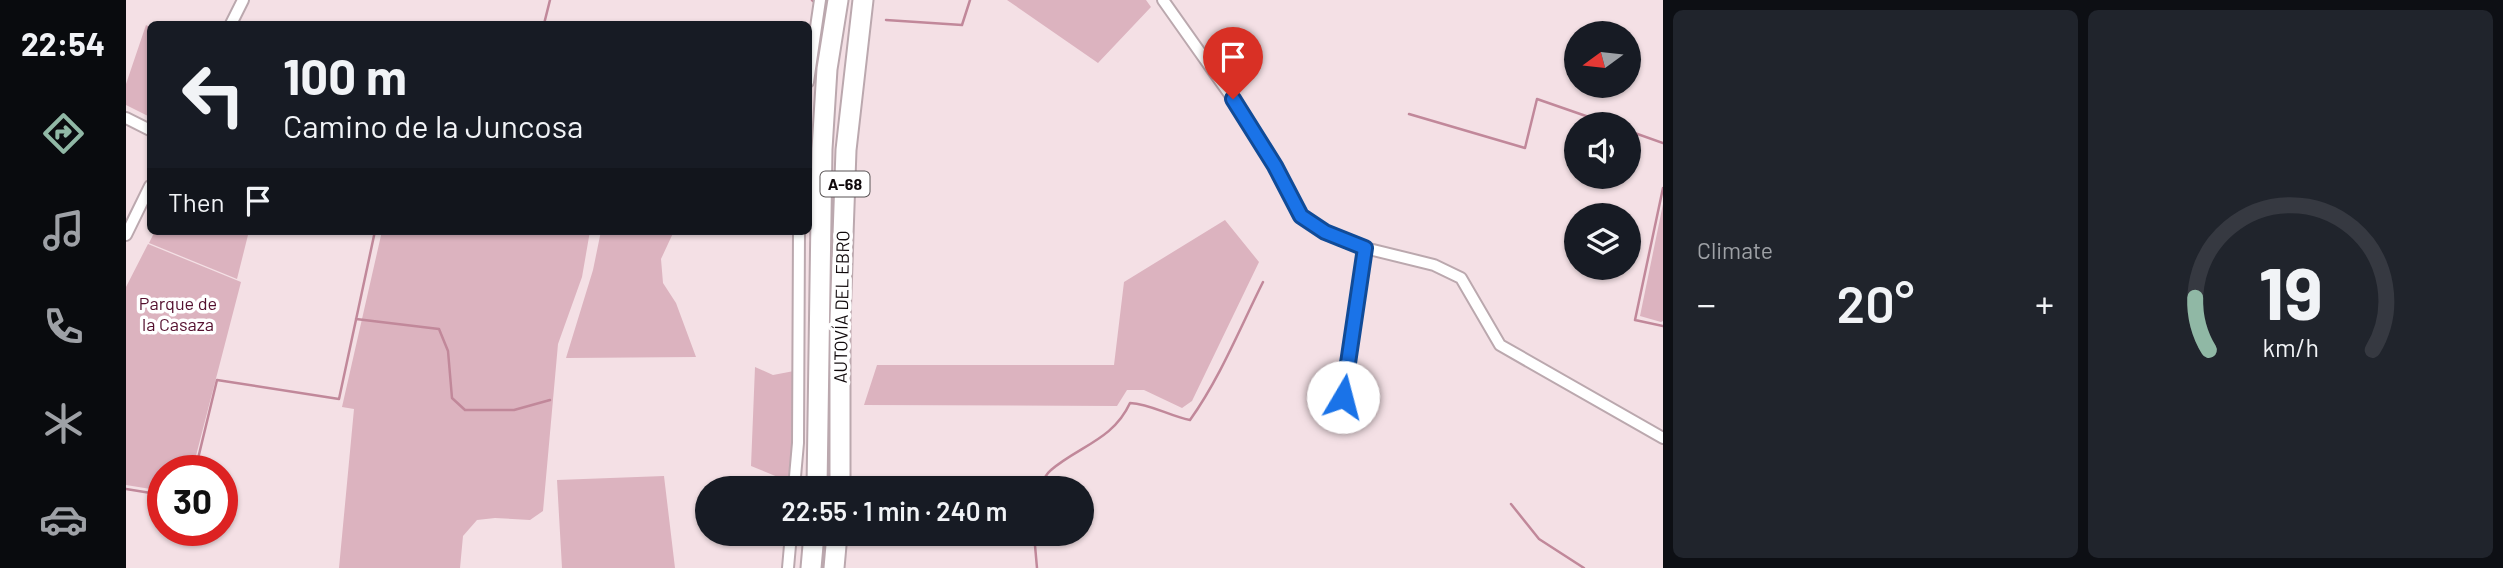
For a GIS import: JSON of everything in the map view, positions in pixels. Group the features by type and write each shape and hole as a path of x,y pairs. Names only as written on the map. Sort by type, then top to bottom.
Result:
{"highway":[{"name":"AUTOVÍA DEL EBRO","path":"817,476 822,149 827,69 838,0"},
{"name":"AUTOVÍA DEL EBRO","path":"840,476 840,321 846,150 864,6"},
{"path":"811,568 813,546"},
{"path":"834,568 835,546"}],"street":[{"path":"233,21 243,0"},
{"path":"812,55 820,0"},
{"path":"1163,0 1240,110 1275,166 1301,216 1325,232 1365,248 1434,265 1461,278 1500,345 1663,438"},
{"path":"126,118 147,128"},
{"path":"126,235 147,192"},
{"path":"795,476 798,443 800,235"},
{"path":"1343,397 1365,248"},
{"path":"788,568 790,546"}],"green space":[{"path":"1007,0 1146,0 1151,7 1098,63"},
{"path":"146,25 147,116 126,105 126,84"},
{"path":"1663,204 1663,321 1661,322 1640,316"},
{"path":"1225,220 1259,262 1192,401 1182,408 1144,390 1127,390 1117,406 864,405 877,365 1114,365 1124,282"},
{"path":"153,235 248,235 237,279 149,243"},
{"path":"381,235 589,235 582,277 558,344 543,511 530,520 477,520 463,536 460,568 339,568 354,409 342,407"},
{"path":"600,235 672,235 661,259 663,283 676,303 696,357 566,358 593,270"},
{"name":"Parque de la Casaza","path":"148,244 241,282 196,455 147,455 147,488 126,485 126,287"},
{"path":"755,367 773,375 794,371 790,476 775,476 751,466"},
{"path":"664,476 675,568 562,568 557,480"}],"waterway":[{"path":"545,21 550,0"},
{"path":"886,20 962,25 970,0"},
{"path":"1409,114 1525,148 1537,99 1574,112"},
{"path":"1641,135 1663,143"},
{"path":"1663,188 1635,320 1663,326"},
{"path":"199,455 217,380 339,399 374,235"},
{"path":"1046,476 1062,462 1105,434 1123,416 1130,403 1190,420 1220,370 1263,282"},
{"path":"356,319 439,329 448,351 452,398 465,410 514,410 550,400"},
{"path":"126,489 147,492"},
{"path":"1511,504 1539,539 1584,568"},
{"path":"1035,546 1037,568"}],"route":[{"path":"1233,99 1275,166 1301,216 1325,232 1365,248 1343,397"}]}
